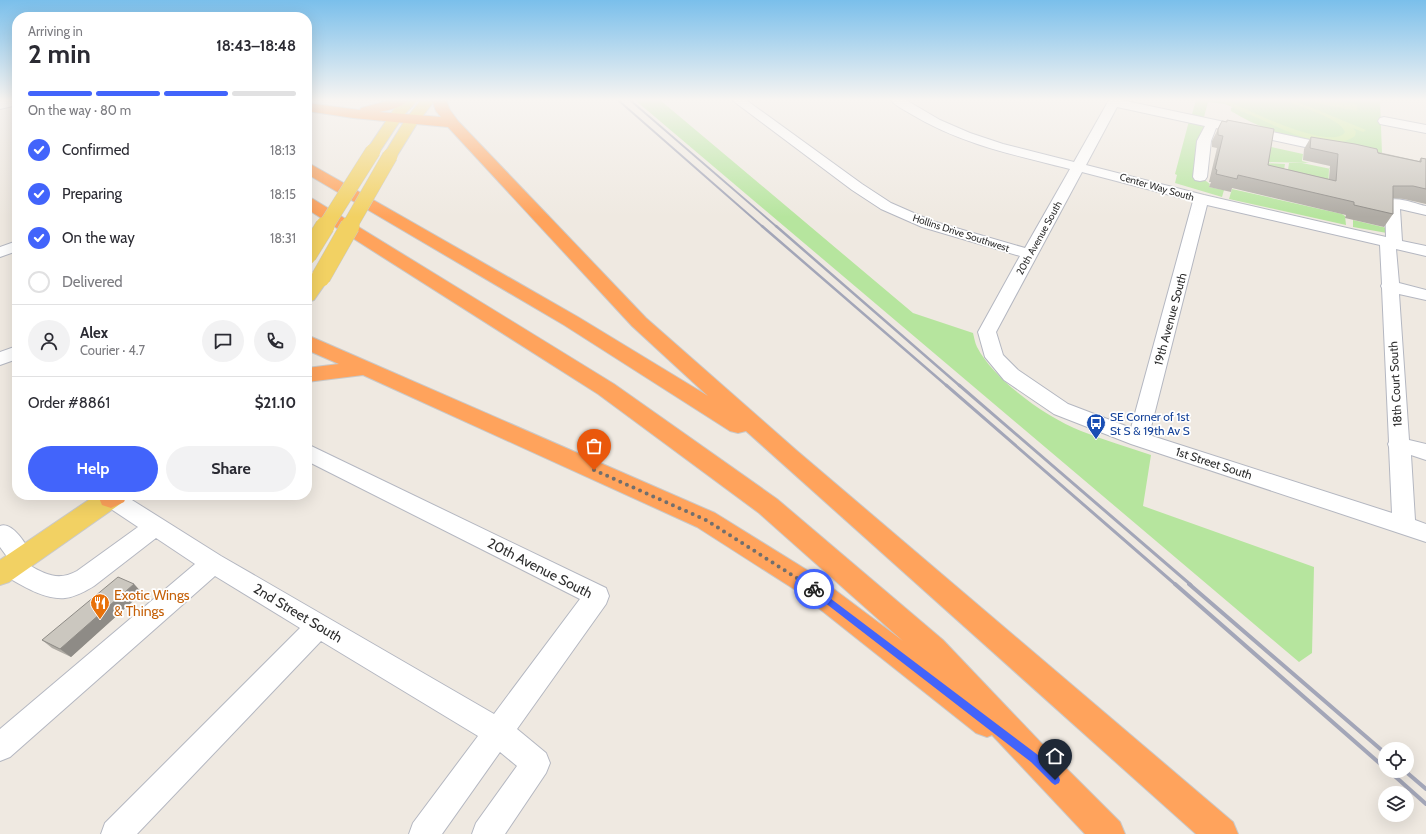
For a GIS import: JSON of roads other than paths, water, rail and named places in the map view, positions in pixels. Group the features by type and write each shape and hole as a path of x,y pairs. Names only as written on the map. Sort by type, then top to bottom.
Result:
{"highway":[{"path":"467,139 639,322 788,456 1221,834"},
{"path":"312,171 571,321 788,456"},
{"path":"312,205 606,389 768,506 933,649 1034,758 1108,834"},
{"path":"312,344 706,520 806,583 1034,758"},
{"path":"312,374 367,368"}],"main road":[{"path":"312,247 381,139"},
{"path":"312,289 321,276 400,139"},
{"path":"10,566 101,500"}],"street":[{"name":"Hollins Drive Southwest","path":"791,139 857,187 886,206 927,224 1029,254"},
{"name":"Center Way South","path":"974,139 998,147 1079,166 1201,199 1426,251"},
{"name":"20th Avenue South","path":"1011,375 994,357 988,332 1029,254 1094,139"},
{"path":"1200,177 1205,139"},
{"path":"1283,139 1319,147 1349,151"},
{"name":"19th Avenue South","path":"1138,439 1201,199"},
{"name":"18th Court South","path":"1404,525 1389,286 1392,204 1395,203 1426,211"},
{"path":"0,252 12,248"},
{"path":"1389,286 1426,295"},
{"path":"0,359 12,354"},
{"name":"1st Street South","path":"1011,375 1061,409 1138,439 1426,532"},
{"path":"1398,444 1426,452"},
{"name":"20th Avenue South","path":"312,454 597,596 424,834"},
{"name":"2nd Street South","path":"113,500 213,563 498,732 536,763 487,834"},
{"path":"0,536 4,534 10,566 42,584 68,587 100,568 155,526"},
{"path":"0,747 213,563"},
{"path":"116,834 319,626"}],"railway":[{"path":"662,139 763,227"},
{"path":"675,139 777,227"},
{"path":"762,226 947,386"},
{"path":"776,226 960,386"},
{"path":"946,385 1176,585"},
{"path":"959,385 1191,585"},
{"path":"1175,584 1378,762"},
{"path":"1189,584 1378,747"},
{"path":"1397,778 1426,804"},
{"path":"1413,778 1426,789"}],"place":[{"name":"SE Corner of 1st St S & 19th Av S","path":"1096,440"},
{"name":"Exotic Wings & Things","path":"100,620"}]}
